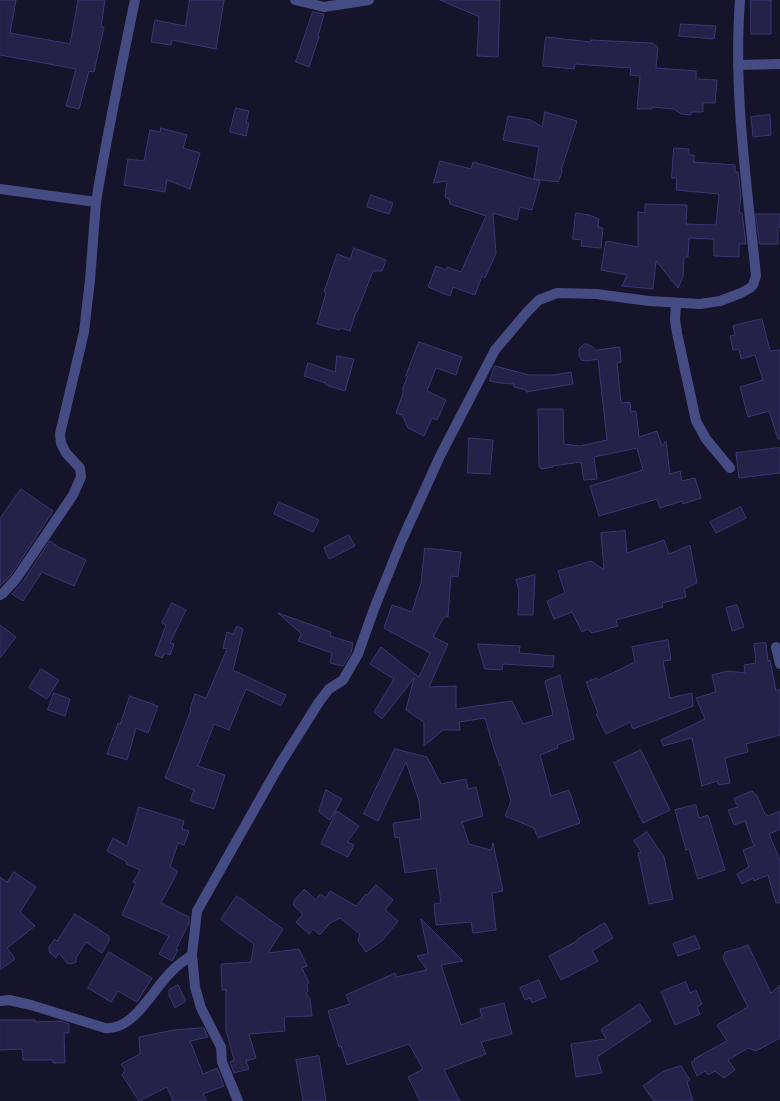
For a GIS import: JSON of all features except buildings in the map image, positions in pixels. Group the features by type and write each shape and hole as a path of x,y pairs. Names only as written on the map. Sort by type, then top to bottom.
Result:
{"street":[{"path":"0,595 16,579 73,495 81,477 80,468 66,453 60,434 84,332 96,202 106,142 135,0"},
{"path":"295,0 324,7 369,0"},
{"path":"238,1101 222,1062 221,1047 201,1008 195,986 192,955 197,911 290,748 329,689 343,680 358,654 401,542 436,465 495,350 539,300 557,293 596,294 649,301 700,304 720,301 741,293 750,288 755,281 740,108 738,65 740,0"},
{"path":"738,65 780,64"},
{"path":"0,189 96,202"},
{"path":"676,303 677,333 696,422 706,439 730,468"},
{"path":"776,647 780,664"},
{"path":"0,1001 9,1000 31,1005 111,1029 127,1021 140,1010 171,971 192,955"}]}
